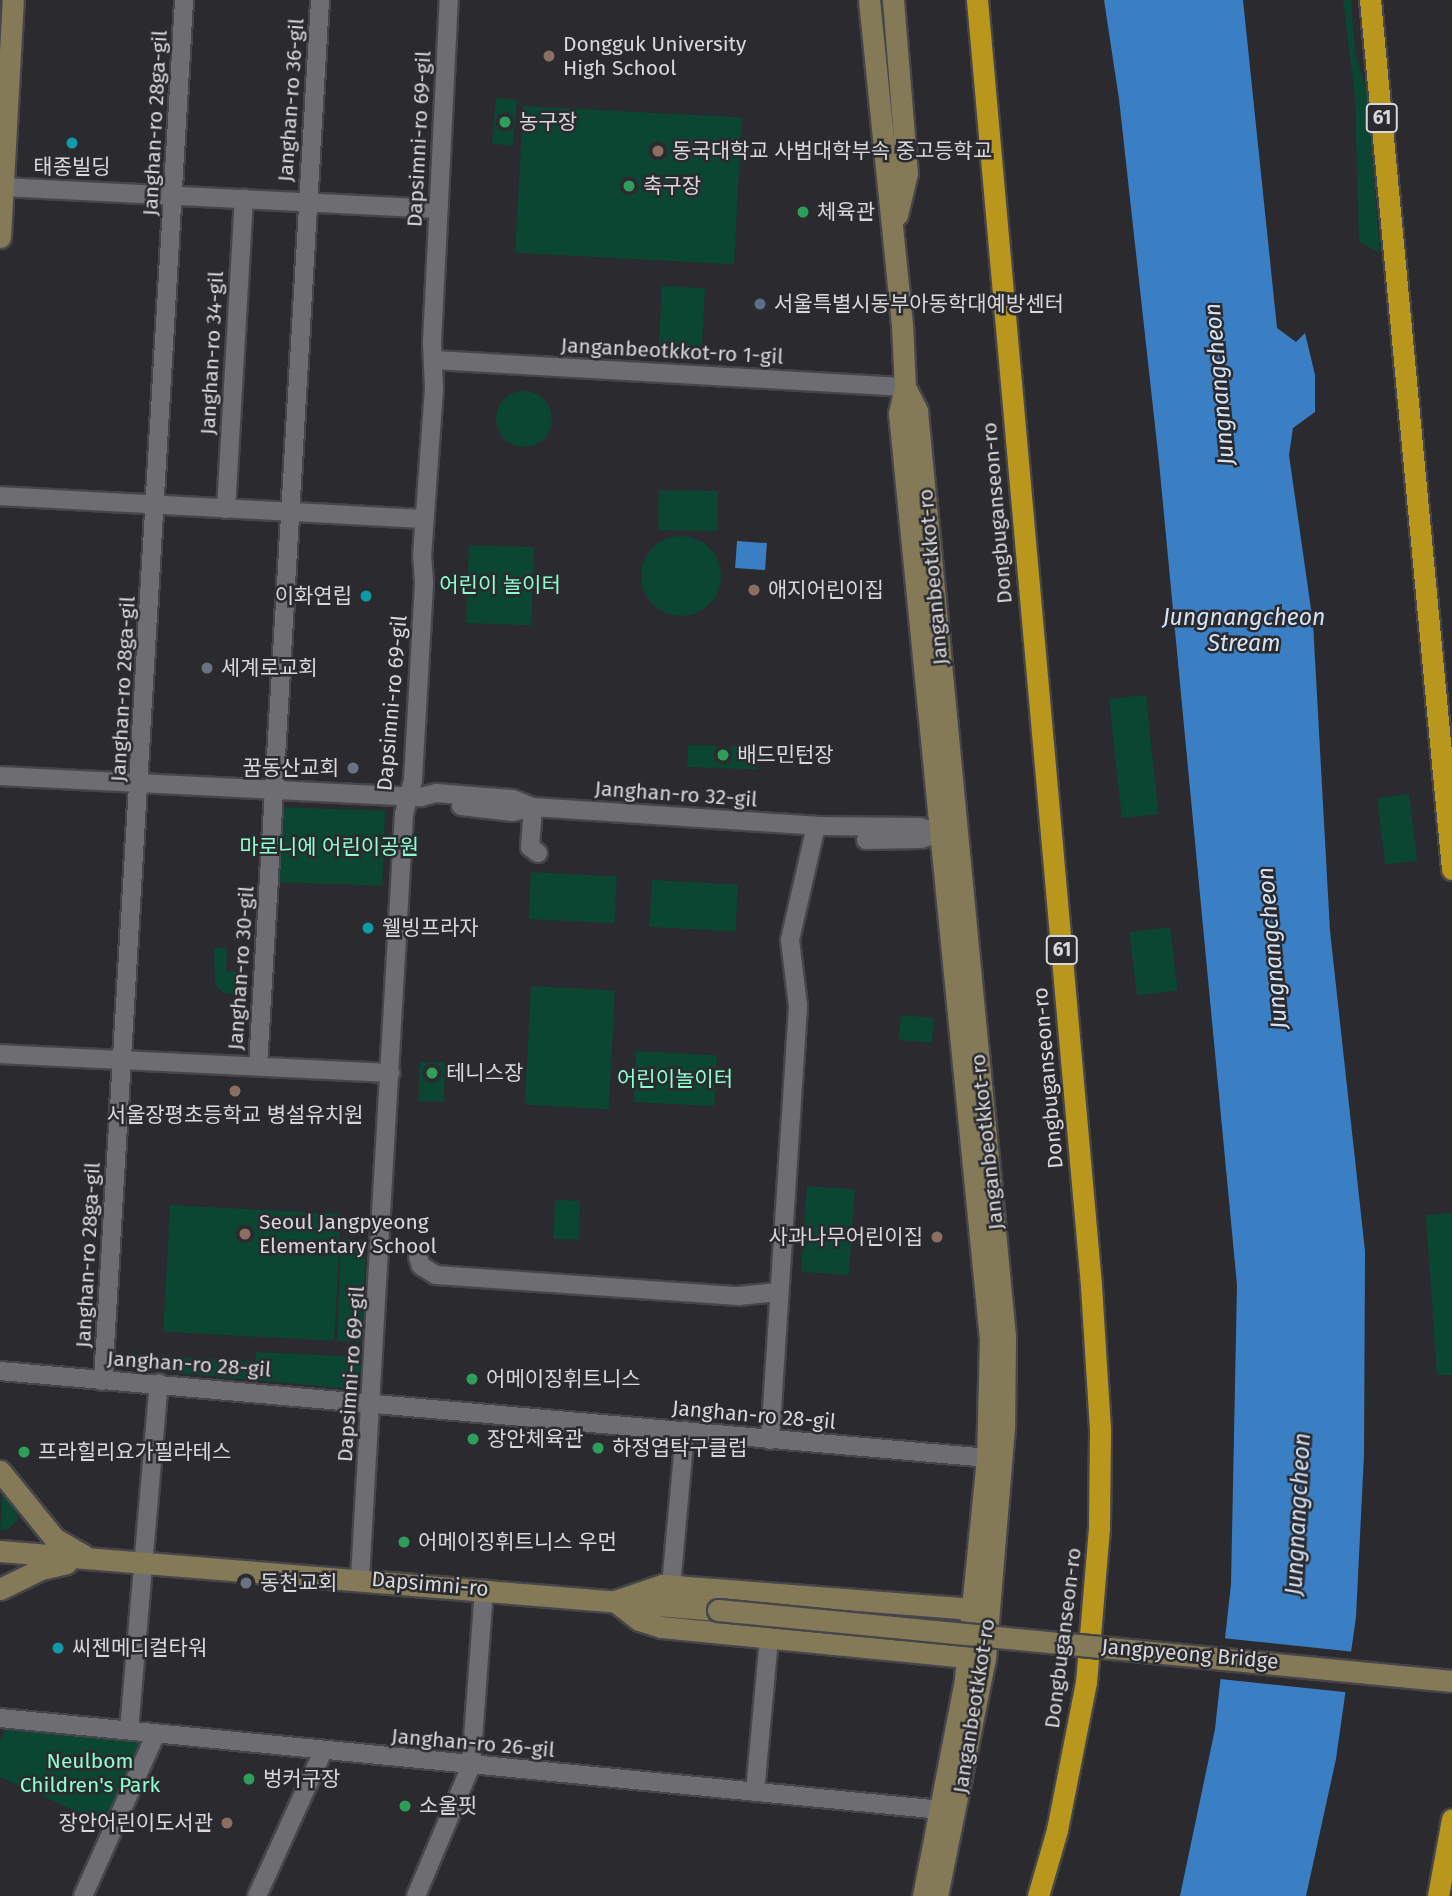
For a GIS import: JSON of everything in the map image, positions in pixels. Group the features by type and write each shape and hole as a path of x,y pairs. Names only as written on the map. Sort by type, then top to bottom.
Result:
{"highway":[{"path":"966,0 982,54"},
{"name":"Dongbuganseon-ro","path":"977,0 1090,1273 1100,1431 1100,1528 1087,1669 1057,1830 1038,1896"},
{"name":"61","path":"1370,0 1452,869"},
{"path":"1438,1896 1452,1819"}],"main road":[{"path":"0,237 13,0"},
{"name":"Janganbeotkkot-ro","path":"869,0 893,230 905,387 899,413 948,832 990,1339 995,1459 985,1658 937,1896"},
{"path":"893,0 907,173 893,230"},
{"name":"Janganbeotkkot-ro","path":"922,1896 942,1810 968,1657 995,1459"},
{"path":"0,1471 54,1538 88,1558"},
{"name":"Dapsimni-ro","path":"0,1551 360,1577 718,1610"},
{"path":"0,1589 41,1569 88,1558"},
{"path":"968,1657 661,1628 639,1620 615,1601 643,1588 671,1586 973,1609"},
{"name":"Jangpyeong Bridge","path":"718,1610 1452,1681"}],"street":[{"name":"Janghan-ro 28ga-gil","path":"103,1381 141,783 184,0"},
{"name":"Janghan-ro 36-gil","path":"307,202 320,0"},
{"name":"Dapsimni-ro 69-gil","path":"360,1577 373,1403 391,1073 415,797 424,519 435,360 438,209 449,0"},
{"name":"Janghan-ro 36-gil","path":"3,187 438,209"},
{"name":"Janghan-ro 34-gil","path":"226,509 244,199"},
{"path":"272,789 292,512 307,202"},
{"name":"Janganbeotkkot-ro 1-gil","path":"435,360 905,387"},
{"path":"0,496 424,519"},
{"name":"Janghan-ro 32-gil","path":"0,776 415,797 434,804 498,812 533,807 816,826 889,826 948,832"},
{"name":"Janghan-ro 30-gil","path":"258,1066 272,789"},
{"path":"533,807 530,847 538,853"},
{"path":"770,1440 798,1006 790,940 816,826"},
{"name":"Janghan-ro 32-gil","path":"816,826 861,840 921,839 948,832"},
{"name":"Janghan-ro 30-gil","path":"0,1054 391,1073"},
{"path":"418,1257 421,1266 436,1275 738,1296 778,1292"},
{"name":"Janghan-ro 28-gil","path":"0,1371 995,1459"},
{"path":"129,1730 159,1383"},
{"path":"671,1586 685,1432"},
{"path":"416,1896 471,1766 484,1589"},
{"path":"755,1792 769,1638"},
{"name":"Janghan-ro 26-gil","path":"0,1718 129,1730 155,1736 942,1810"},
{"path":"83,1896 155,1736"},
{"path":"257,1896 323,1751"}],"green space":[{"path":"1343,0 1351,0 1355,52 1367,92 1380,253 1359,242 1355,98"},
{"name":"농구장","path":"496,98 517,100 513,146 492,144"},
{"name":"축구장","path":"523,106 742,117 734,264 515,253"},
{"path":"662,286 705,288 702,353 659,351"},
{"path":"524,391 535,393 544,399 550,408 550,430 544,439 535,445 524,447 513,445 504,439 498,430 496,419 498,408 504,399 513,393"},
{"path":"659,490 718,491 717,531 658,530"},
{"path":"681,536 696,539 709,548 718,561 721,576 718,591 709,604 696,613 681,616 666,613 653,604 644,591 641,576 644,561 653,548 666,539"},
{"name":"어린이 놀이터","path":"469,545 534,547 531,625 466,623"},
{"path":"1146,695 1159,814 1122,818 1109,699"},
{"name":"배드민턴장","path":"688,745 758,747 757,769 687,767"},
{"path":"1409,794 1417,861 1385,864 1377,798"},
{"name":"마로니에 어린이공원","path":"275,807 385,811 382,886 272,882"},
{"path":"531,872 617,877 614,923 529,919"},
{"path":"652,880 738,885 735,931 650,927"},
{"path":"1170,927 1178,991 1137,996 1129,932"},
{"path":"214,948 227,948 226,971 241,972 240,995 223,993 215,984"},
{"path":"531,986 615,990 609,1109 525,1105"},
{"path":"901,1015 934,1018 932,1043 899,1040"},
{"name":"어린이놀이터","path":"636,1051 717,1055 714,1106 633,1102"},
{"name":"테니스장","path":"420,1062 445,1063 444,1102 419,1101"},
{"path":"807,1186 855,1189 849,1275 801,1272"},
{"path":"555,1200 580,1201 579,1240 554,1239"},
{"path":"170,1205 341,1214 334,1341 163,1332"},
{"path":"1452,1213 1452,1375 1437,1375 1426,1215"},
{"path":"341,1239 366,1240 362,1342 337,1341"},
{"path":"256,1352 362,1357 361,1380 350,1389 123,1368 117,1361 117,1353 255,1362"},
{"path":"3,1489 15,1503 18,1519 10,1528 0,1530"},
{"name":"Neulbom Children's Park","path":"7,1725 135,1736 146,1752 111,1827 0,1777 0,1741"}],"water":[{"name":"Jungnangcheon Stream","path":"1104,0 1243,0 1277,328 1296,342 1305,333 1315,375 1315,412 1293,428 1289,455 1313,623 1330,931 1365,1251 1364,1455 1356,1617 1336,1759 1306,1896 1180,1896 1215,1729 1231,1584 1237,1285 1159,462 1119,99"},
{"path":"737,541 767,543 765,570 735,568"}],"pier":[{"path":"1222,1638 1355,1652 1351,1693 1218,1679"}],"place":[{"name":"Dongguk University High School","path":"549,56"},
{"name":"농구장","path":"505,122"},
{"name":"태종빌딩","path":"72,143"},
{"name":"동국대학교 사범대학부속 중고등학교","path":"658,151"},
{"name":"축구장","path":"629,186"},
{"name":"체육관","path":"803,212"},
{"name":"서울특별시동부아동학대예방센터","path":"760,304"},
{"name":"애지어린이집","path":"754,590"},
{"name":"이화연립","path":"366,596"},
{"name":"세계로교회","path":"207,668"},
{"name":"배드민턴장","path":"723,755"},
{"name":"꿈동산교회","path":"353,768"},
{"name":"웰빙프라자","path":"368,928"},
{"name":"테니스장","path":"432,1073"},
{"name":"서울장평초등학교 병설유치원","path":"235,1091"},
{"name":"Seoul Jangpyeong Elementary School","path":"245,1234"},
{"name":"사과나무어린이집","path":"937,1237"},
{"name":"어메이징휘트니스","path":"472,1379"},
{"name":"장안체육관","path":"473,1439"},
{"name":"하정엽탁구클럽","path":"598,1448"},
{"name":"프라힐리요가필라테스","path":"24,1452"},
{"name":"어메이징휘트니스 우먼","path":"404,1542"},
{"name":"동천교회","path":"246,1583"},
{"name":"씨젠메디컬타워","path":"58,1648"},
{"name":"벙커구장","path":"249,1779"},
{"name":"소울핏","path":"405,1806"},
{"name":"장안어린이도서관","path":"227,1823"}],"water label":[{"name":"Jungnangcheon","path":"1219,384"},
{"name":"Jungnangcheon","path":"1272,948"},
{"name":"Jungnangcheon","path":"1298,1514"}]}
